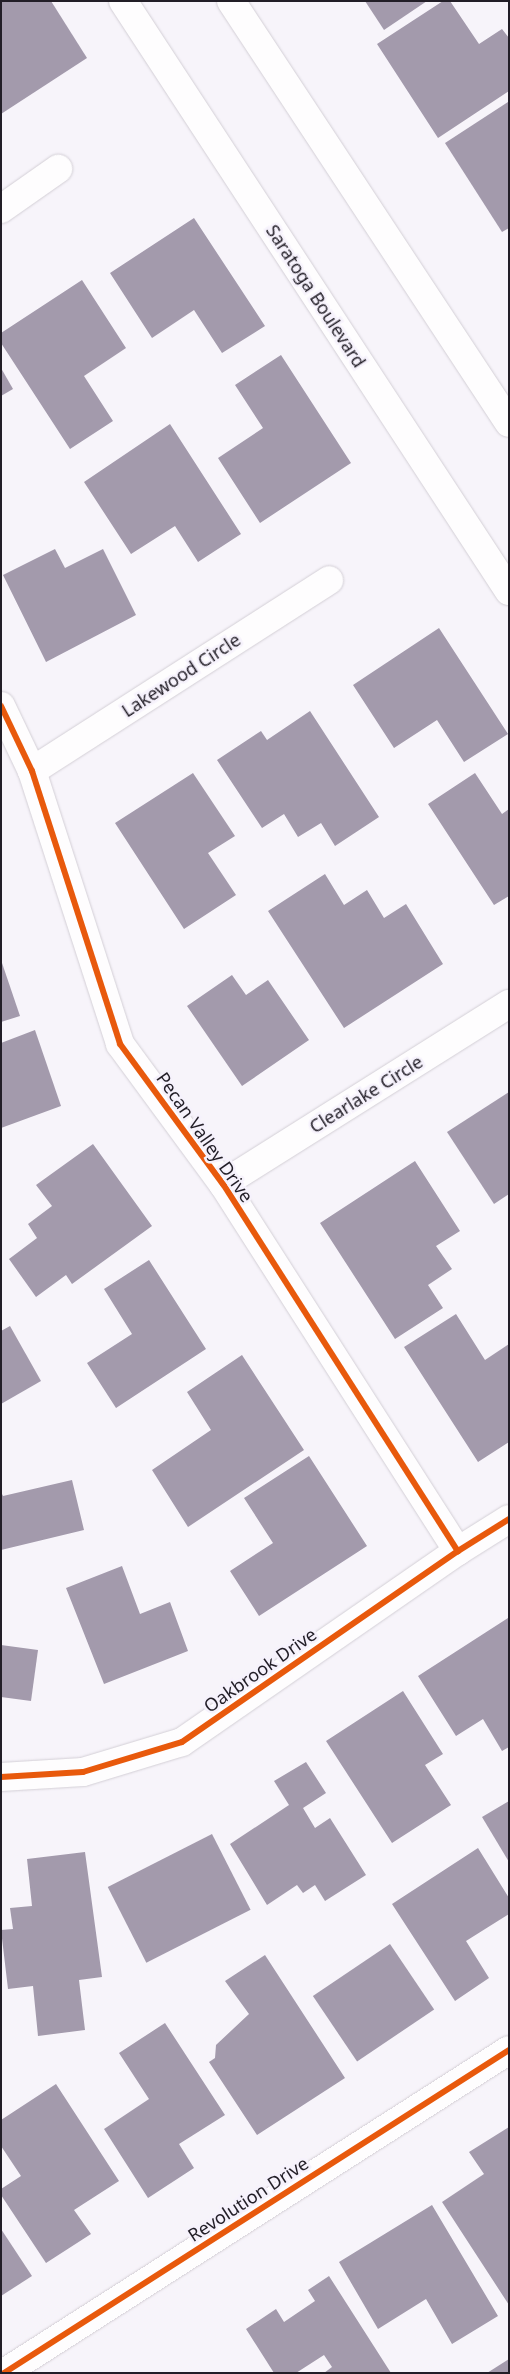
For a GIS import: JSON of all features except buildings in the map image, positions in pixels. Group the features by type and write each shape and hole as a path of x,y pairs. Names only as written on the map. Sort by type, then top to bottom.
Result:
{"street":[{"name":"Saratoga Boulevard","path":"123,1 509,591"},
{"path":"231,1 509,423"},
{"path":"1,209 58,169"},
{"name":"Lakewood Circle","path":"32,770 329,580"},
{"name":"Pecan Valley Drive","path":"1,706 32,770 120,1044 223,1184 458,1550"},
{"name":"Clearlake Circle","path":"223,1184 509,1004"},
{"name":"Oakbrook Drive","path":"1,1776 83,1772 182,1742 458,1550 509,1519"},
{"name":"Revolution Drive","path":"4,2373 509,2050"}],"cycle path":[{"path":"1,706 32,771 120,1044 223,1184 458,1551"},
{"path":"1,1777 83,1772 182,1742 458,1551 509,1519"},
{"path":"4,2373 509,2050"}]}
